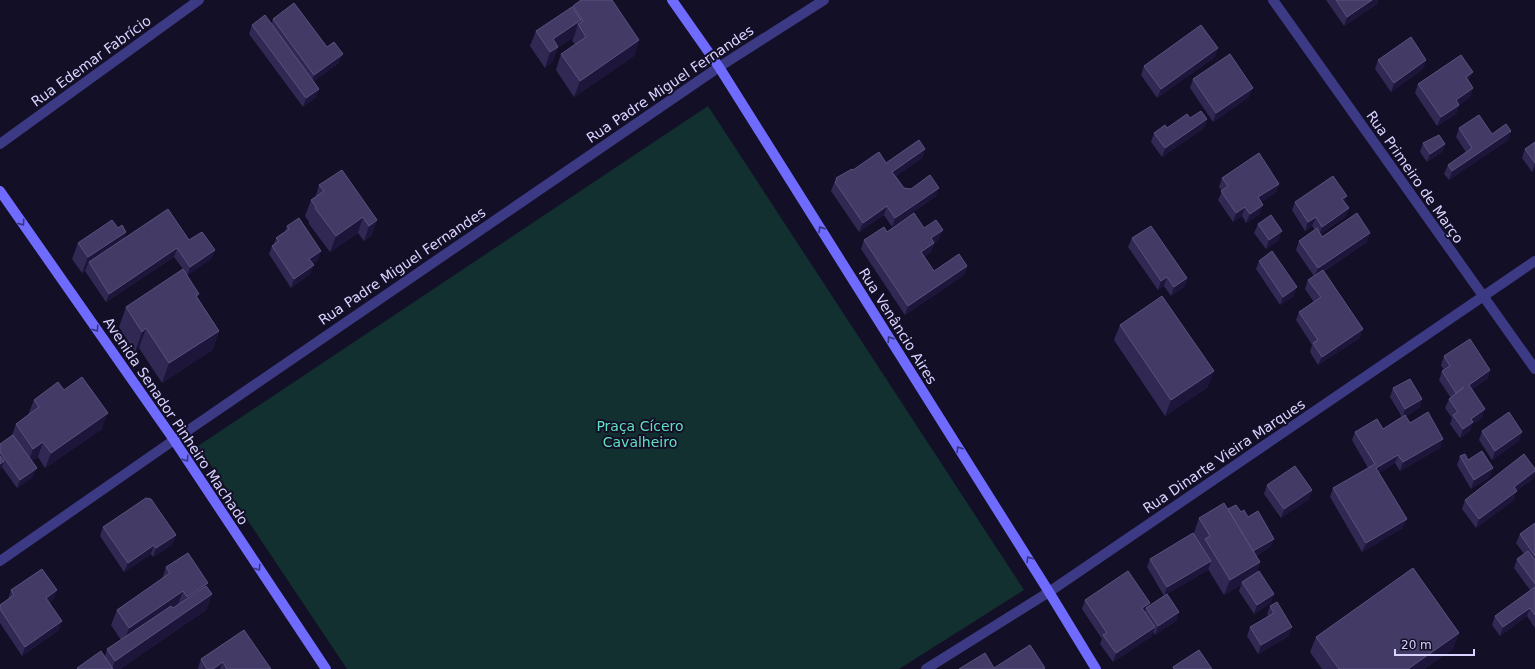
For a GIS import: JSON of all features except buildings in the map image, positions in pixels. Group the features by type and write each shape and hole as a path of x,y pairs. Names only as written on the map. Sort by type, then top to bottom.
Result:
{"street":[{"name":"Rua Edemar Fabrício","path":"0,144 199,0"},
{"name":"Rua Venâncio Aires","path":"672,0 718,66 1050,592 1096,669"},
{"name":"Rua Padre Miguel Fernandes","path":"0,561 718,66 824,0"},
{"name":"Rua Primeiro de Março","path":"1273,0 1535,369"},
{"name":"Avenida Senador Pinheiro Machado","path":"0,191 174,440 326,669"},
{"name":"Rua Dinarte Vieira Marques","path":"926,669 1050,592 1535,261"}],"green space":[{"name":"Praça Cícero Cavalheiro","path":"708,106 1024,590 899,669 347,669 198,446"}]}
